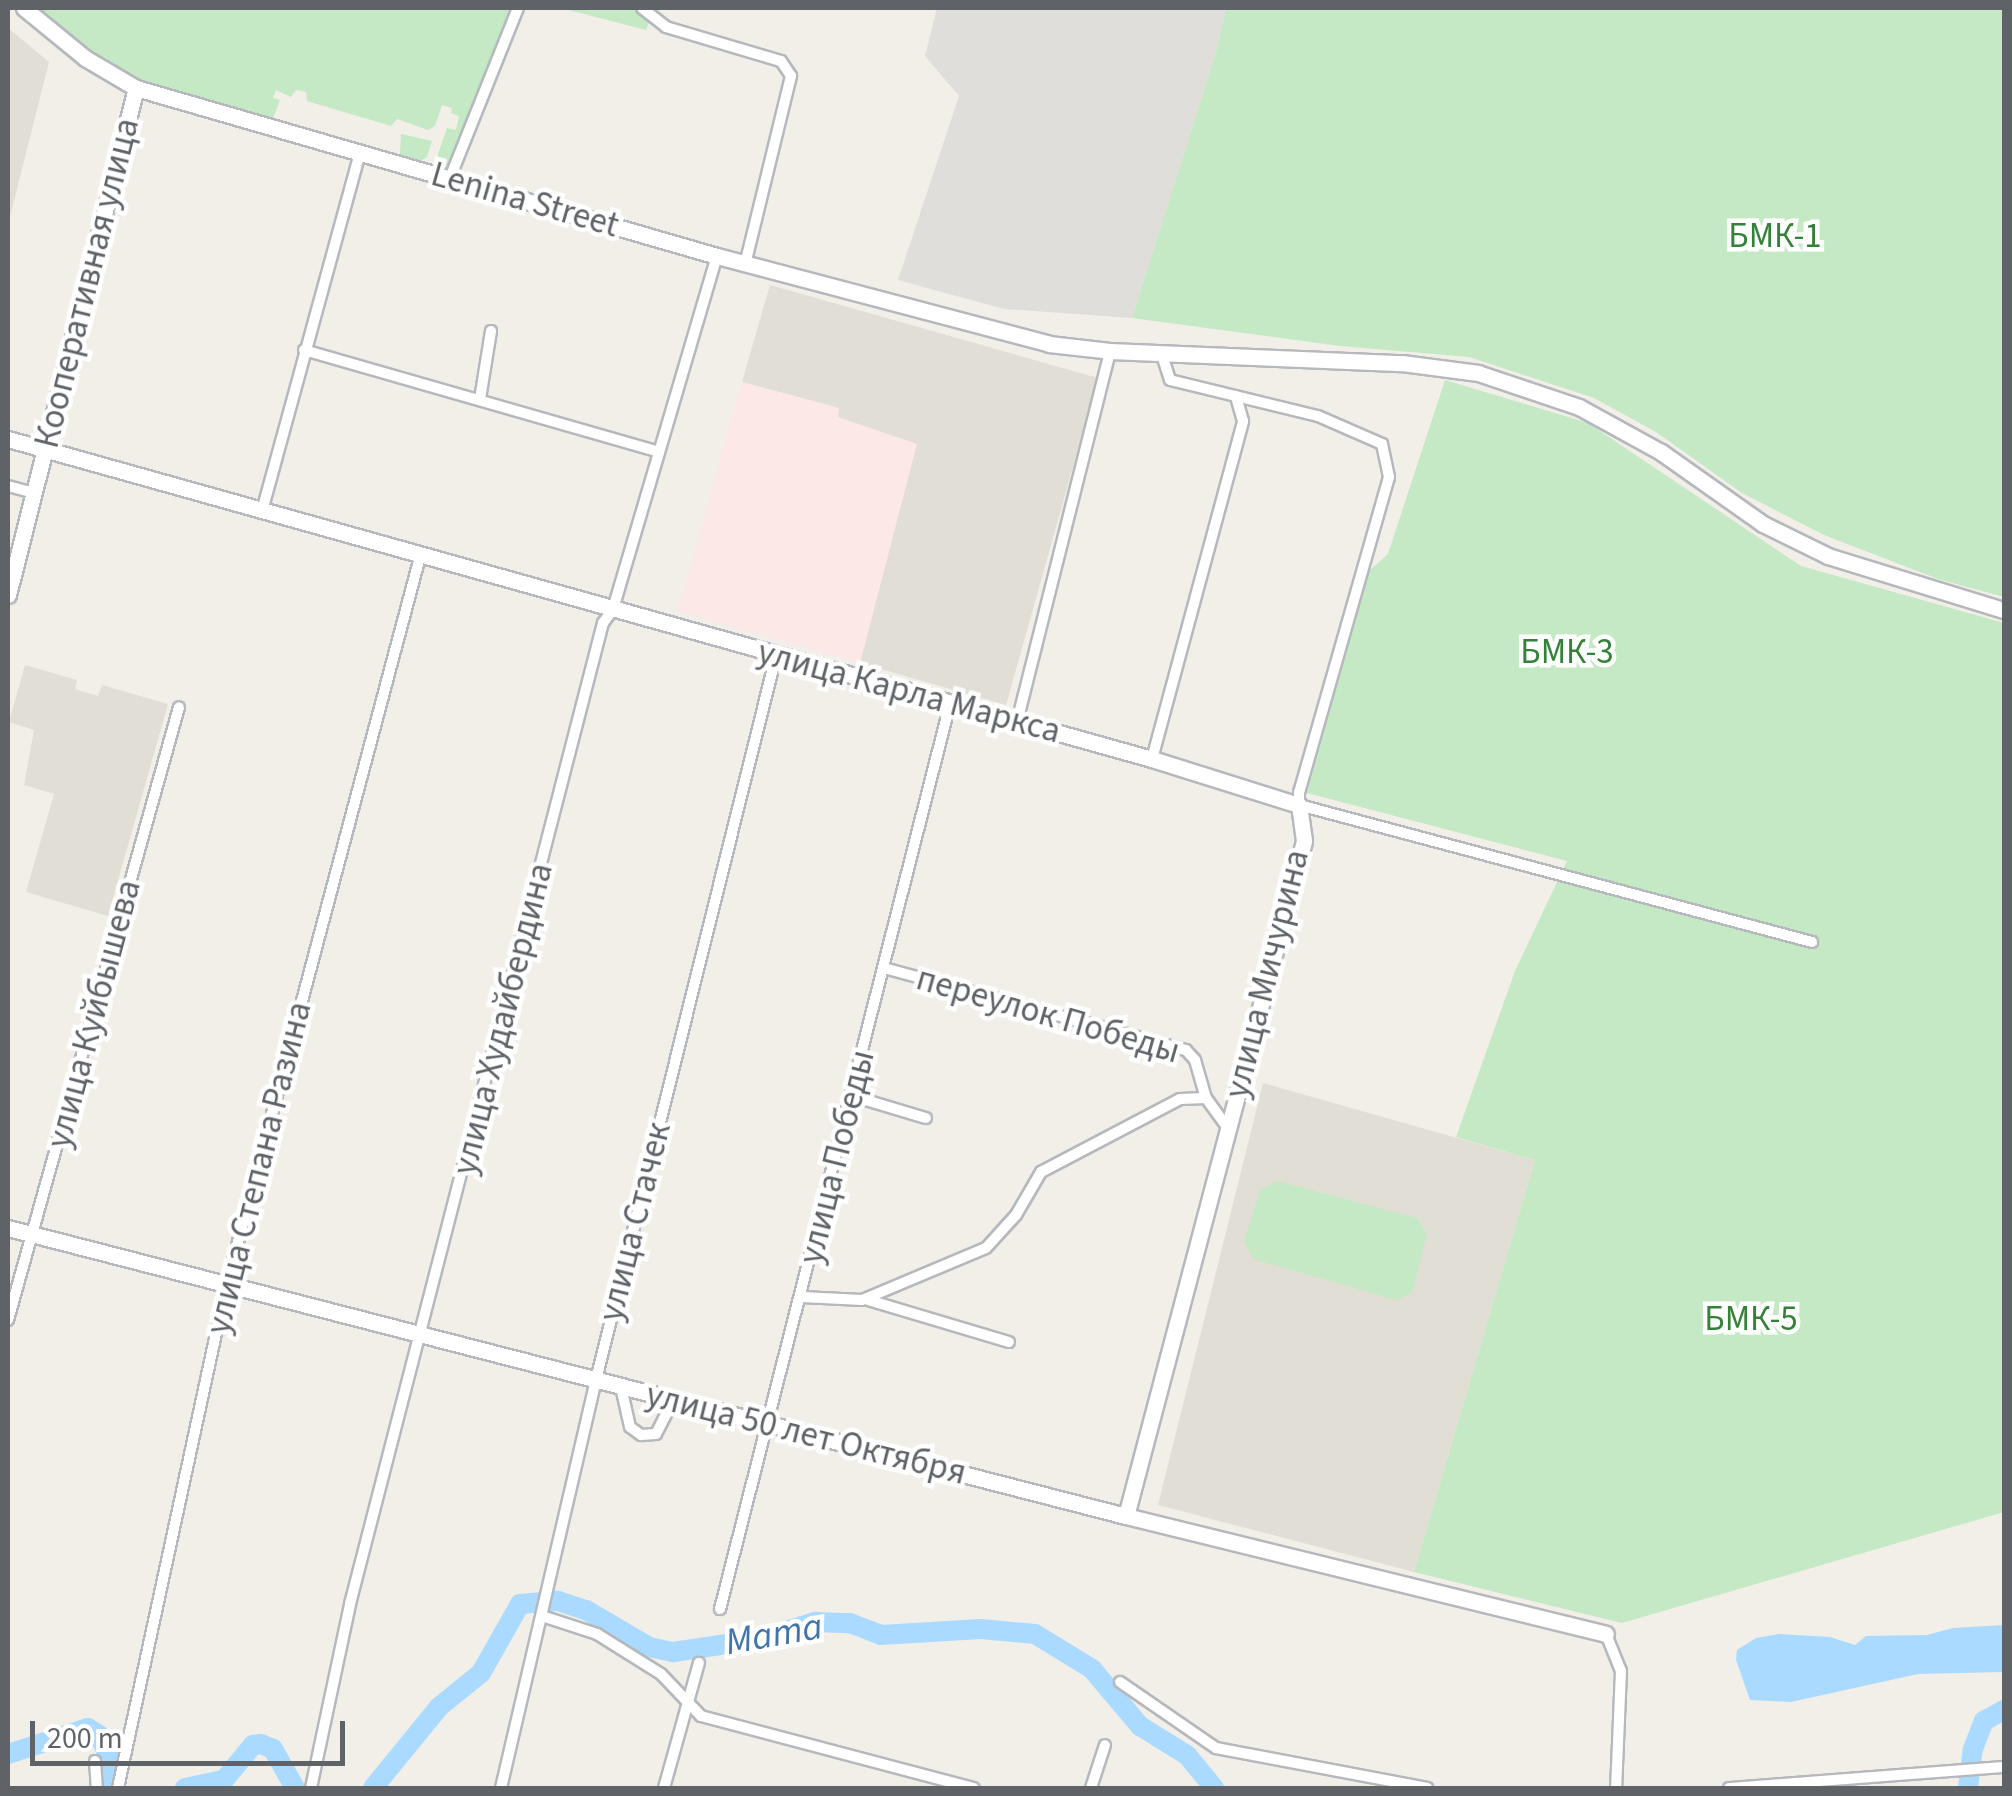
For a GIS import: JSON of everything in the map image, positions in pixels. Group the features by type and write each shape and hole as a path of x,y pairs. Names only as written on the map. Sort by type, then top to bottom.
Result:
{"street":[{"name":"Lenina Street","path":"24,8 85,58 136,88 717,256 1049,344 1110,351 1402,363 1478,373 1579,407 1661,452 1763,524 1828,556 2004,610"},
{"path":"450,178 518,8"},
{"path":"642,8 666,27 781,61 790,76 746,264"},
{"name":"Кооперативная улица","path":"8,594 136,88"},
{"path":"262,511 360,153"},
{"name":"улица Худайбердина","path":"311,1788 350,1604 422,1337 603,623 613,609 717,256"},
{"path":"480,400 491,331"},
{"path":"304,350 658,452"},
{"path":"1017,722 1110,351"},
{"name":"улица Мичурина","path":"1126,1516 1304,841 1298,792 1389,477 1382,444 1318,416 1170,380 1160,352"},
{"path":"1152,759 1243,421 1236,396"},
{"name":"улица Карла Маркса","path":"8,440 421,552 776,656 1152,759 1299,805 1812,942"},
{"path":"8,486 35,493"},
{"name":"улица Степана Разина","path":"118,1788 226,1287 421,552"},
{"name":"улица Стачек","path":"501,1788 596,1380 776,656"},
{"name":"улица Победы","path":"720,1609 950,704"},
{"name":"улица Куйбышева","path":"8,1320 179,708"},
{"name":"переулок Победы","path":"884,968 1186,1050 1195,1060 1206,1098 1228,1128"},
{"path":"852,1096 926,1118"},
{"path":"862,1300 986,1248 1016,1215 1041,1172 1180,1099 1206,1098"},
{"name":"улица 50 лет Октября","path":"8,1228 1126,1516 1606,1634"},
{"path":"802,1297 862,1300 1009,1342"},
{"path":"621,1387 630,1428 642,1435 656,1434 673,1400"},
{"path":"542,1616 597,1634 661,1674 687,1706 701,1716 974,1788"},
{"path":"1606,1634 1621,1670 1616,1788"},
{"path":"664,1788 698,1663"},
{"path":"1120,1682 1216,1748 1427,1788"},
{"path":"1091,1788 1105,1745"},
{"path":"95,1761 97,1788"},
{"path":"1728,1788 2004,1767"}],"shaded area":[{"path":"937,8 1226,8 1216,52 1132,318 1004,309 898,280 959,96 925,56"},
{"path":"8,28 49,62 8,225"},
{"path":"770,285 1098,378 1006,705 860,663 916,444 837,417 838,408 742,382"},
{"path":"742,382 839,408 838,417 917,444 860,663 678,611"},
{"path":"25,665 77,680 75,689 98,696 102,685 168,704 108,916 26,892 54,794 24,785 34,730 9,722"},
{"path":"1263,1083 1535,1160 1414,1572 1158,1505"}],"green space":[{"path":"35,8 511,8 451,163 443,167 436,160 447,128 456,130 459,116 451,113 452,108 442,105 435,126 428,130 397,119 391,126 307,101 306,92 296,90 291,97 276,90 273,98 280,100 273,118 124,75"},
{"path":"561,8 655,8 646,30"},
{"name":"БМК-1","path":"1226,8 2004,8 2004,597 1938,579 1824,535 1742,493 1656,432 1594,398 1469,357 1340,346 1132,318 1216,52"},
{"path":"401,134 432,141 427,157 421,161 400,154"},
{"path":"1445,380 1588,423 1801,566 2004,623 2004,1512 1622,1623 1414,1572 1535,1160 1456,1137 1515,971 1567,861 1307,793 1370,570 1388,554"},
{"path":"1277,1181 1417,1218 1427,1234 1412,1293 1396,1300 1254,1259 1244,1242 1260,1190"}],"water":[{"path":"2004,1625 2004,1672 1918,1674 1791,1702 1750,1700 1736,1660 1737,1650 1756,1638 1779,1634 1830,1637 1855,1645 1866,1636 1927,1635 1953,1628"}],"waterway":[{"name":"Мата","path":"373,1788 439,1707 481,1673 520,1604 558,1601 586,1610 649,1647 673,1652 761,1639 815,1622 850,1623 881,1635 981,1629 1035,1634 1092,1669 1140,1726 1187,1755 1214,1788"},
{"name":"Мата","path":"1968,1788 1973,1749 1984,1721 2004,1710"},
{"name":"Мата","path":"8,1754 88,1728 99,1735 110,1759 108,1784 116,1788"},
{"name":"Мата","path":"185,1788 224,1780 253,1745 261,1744 273,1749 295,1788"}],"park label":[{"name":"БМК-3","path":"1567,652"},
{"name":"БМК-5","path":"1751,1319"}]}
